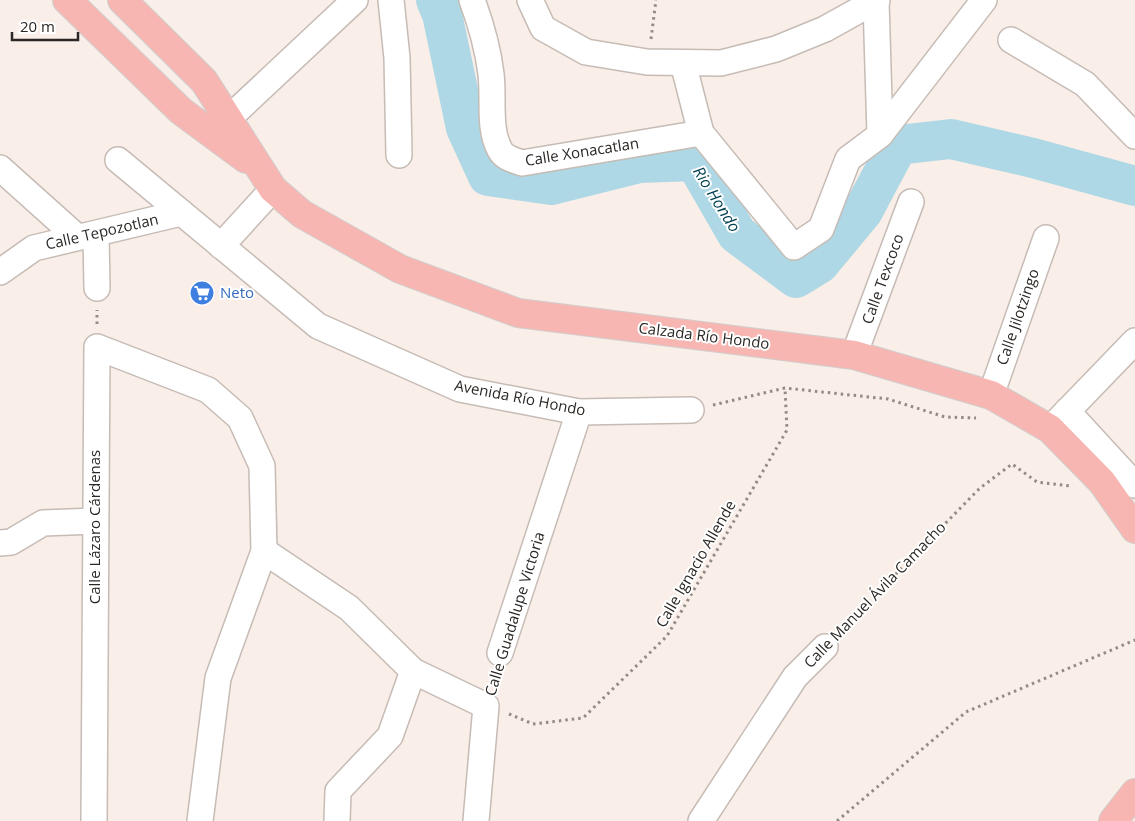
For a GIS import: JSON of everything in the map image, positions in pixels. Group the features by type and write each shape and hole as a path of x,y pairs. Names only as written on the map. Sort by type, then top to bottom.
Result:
{"main road":[{"name":"Calzada Río Hondo","path":"122,0 204,81 272,189 302,214 400,269 518,313 854,355 986,406 1059,420 1135,529"},
{"name":"Calzada Río Hondo","path":"74,2 181,111 256,166"},
{"path":"1113,821 1135,793"}],"street":[{"path":"228,119 355,0"},
{"path":"391,0 397,58 399,155"},
{"name":"Calle Xonacatlan","path":"472,0 487,49 491,75 494,136 500,152 509,159 522,163 702,133"},
{"path":"530,0 543,28 586,52 647,62 721,63 776,50 824,30 876,0 880,135"},
{"path":"683,63 702,133 794,247 821,229 848,159 880,135 984,0"},
{"path":"1011,40 1085,84 1135,136"},
{"name":"Avenida Río Hondo","path":"118,160 318,326 460,389 579,412 691,410"},
{"path":"0,168 87,236 97,288"},
{"path":"221,246 272,189"},
{"name":"Calle Texcoco","path":"854,355 911,202"},
{"name":"Calle Tepozotlan","path":"0,272 34,248 181,213"},
{"name":"Calle Jilotzingo","path":"986,406 1046,238"},
{"path":"1135,341 1059,420 1135,485"},
{"path":"97,347 208,390 240,418 262,466 264,551 218,678 200,821"},
{"name":"Calle Lázaro Cárdenas","path":"94,821 97,347"},
{"name":"Calle Guadalupe Victoria","path":"500,653 579,412"},
{"path":"0,543 11,542 43,523 95,522"},
{"path":"264,551 349,608 413,672 486,706"},
{"name":"Calle Manuel Ávila Camacho","path":"701,821 795,677 825,647"},
{"path":"337,821 338,791 390,736 413,672"},
{"name":"Calle Guadalupe Victoria","path":"476,821 486,706"}],"path":[{"path":"647,62 656,0"},
{"path":"97,288 97,347"},
{"path":"691,410 785,388 888,399 945,418 986,406"},
{"name":"Calle Ignacio Allende","path":"486,706 533,724 583,718 667,636 787,430 785,388"},
{"name":"Calle Manuel Ávila Camacho","path":"825,647 980,488 1012,464 1037,482 1061,487 1102,482"},
{"path":"837,821 966,712 1135,640"}],"waterway":[{"name":"Rio Hondo","path":"436,0 442,14 466,128 488,176 551,185 639,163 695,161 737,234 796,278 819,264 863,211 898,145 951,139 1033,158 1135,186"}],"place":[{"name":"Neto","path":"202,293"}]}
